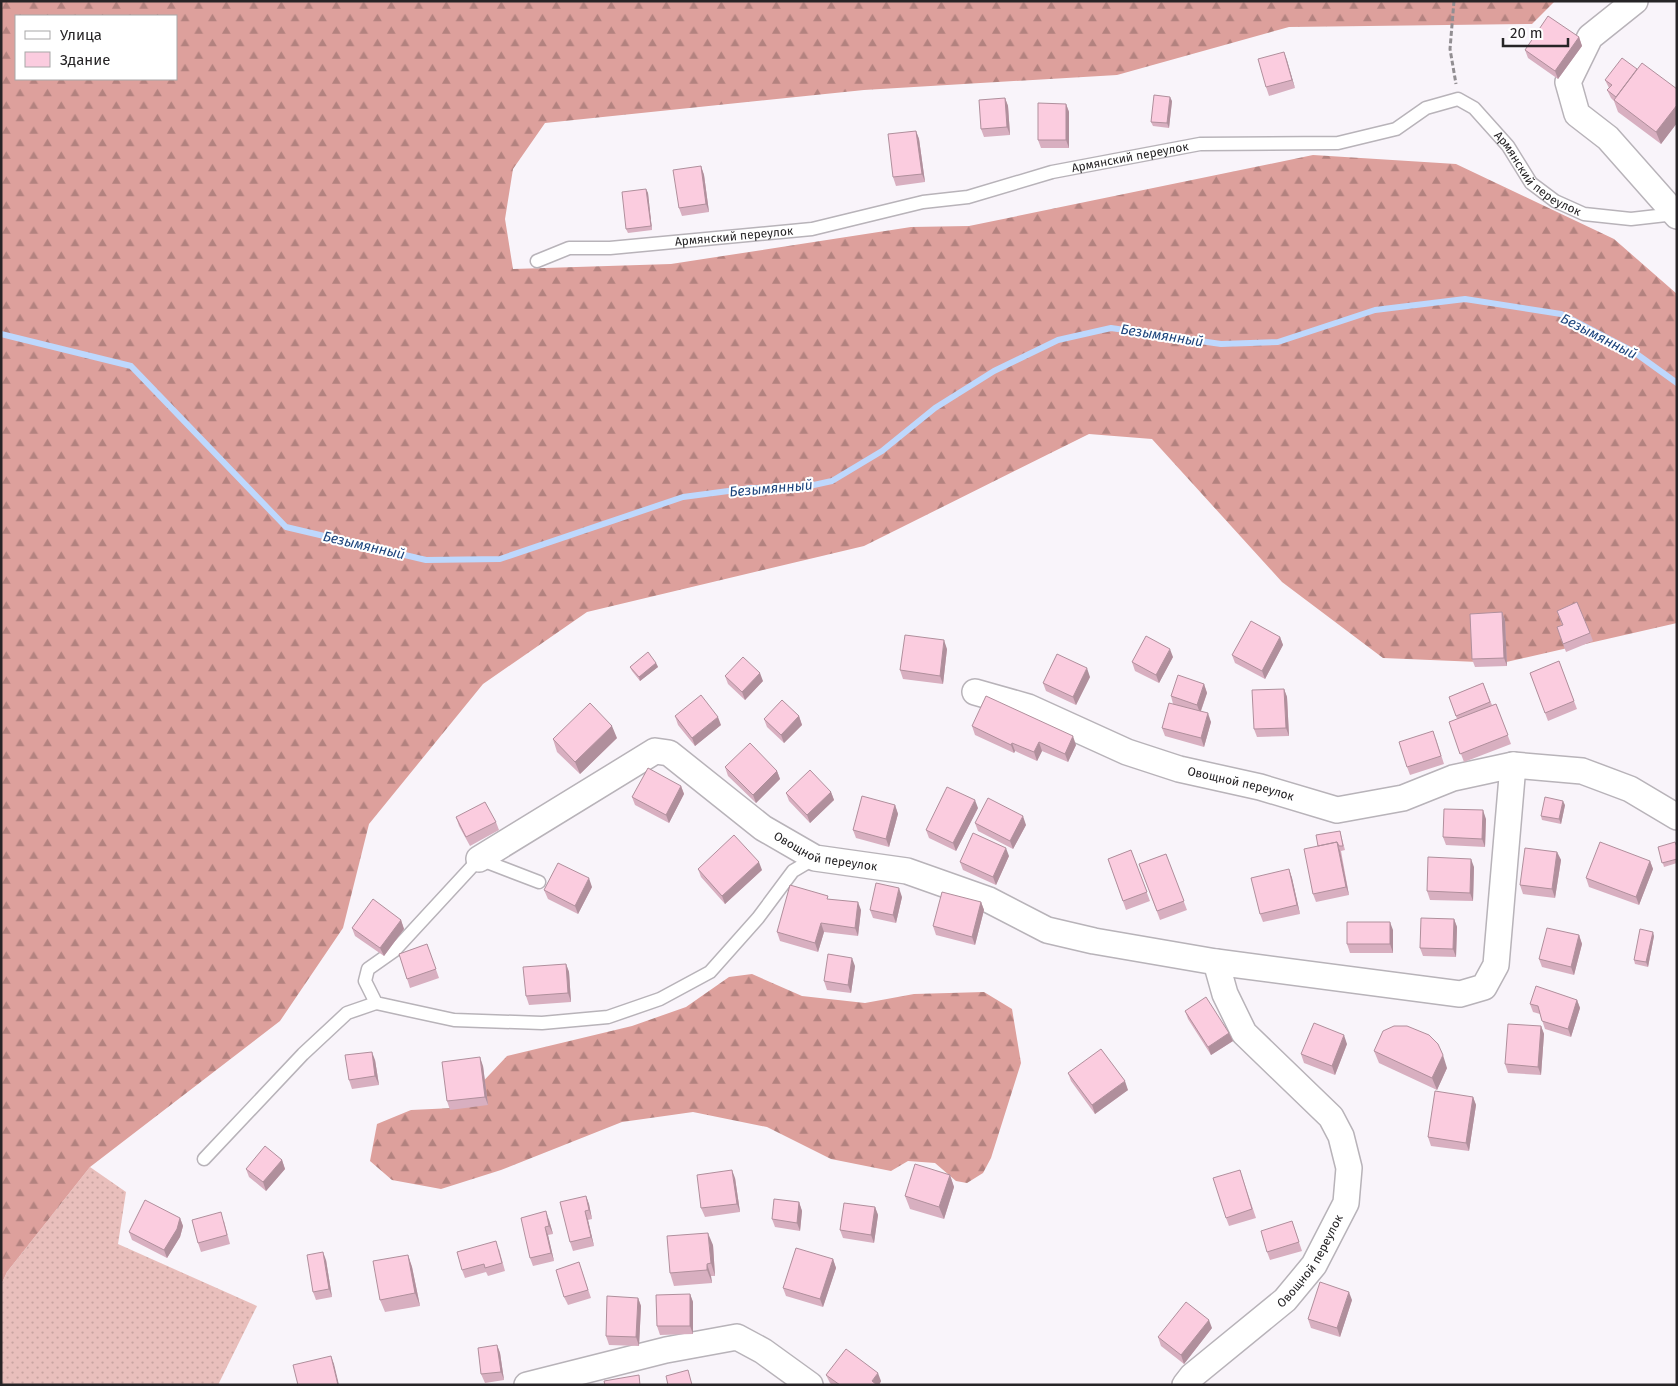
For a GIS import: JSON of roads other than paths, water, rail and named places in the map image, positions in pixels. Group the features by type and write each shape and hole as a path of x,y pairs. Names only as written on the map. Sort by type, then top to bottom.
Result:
{"street":[{"name":"Армянский переулок","path":"1635,1 1590,37 1568,82 1577,114 1608,138 1676,215"},
{"name":"Овощной переулок","path":"975,692 1028,707 1127,752 1179,769 1260,787 1337,810 1403,798 1453,778 1513,765 1582,771 1630,789 1677,817"},
{"name":"Овощной переулок","path":"479,859 654,751 662,750 669,752 763,828 815,858 907,871 989,900 1047,930 1094,941 1216,962 1460,994 1484,987 1496,965 1513,765"},
{"name":"Овощной переулок","path":"1185,1385 1192,1376 1285,1300 1314,1265 1346,1203 1349,1168 1341,1136 1331,1117 1244,1033 1225,994 1216,962"},
{"path":"527,1385 666,1350 737,1337 763,1351 810,1385"}],"lane":[{"name":"Армянский переулок","path":"537,261 570,248 610,248 812,229 923,202 968,198 1052,172 1200,144 1338,143 1396,129 1426,108 1458,99 1474,108 1508,146 1531,183 1555,201 1584,214 1632,219 1676,215"},
{"path":"204,1159 303,1054 347,1013 376,1003 454,1020 542,1023 608,1017 660,999 710,972 758,918 793,871 815,858"},
{"path":"376,1003 365,981 368,969 395,950 479,859 539,882"}],"waterway":[{"name":"Безымянный","path":"1,334 131,366 286,527 426,560 500,559 683,497 751,488 800,488 832,481 882,451 935,408 994,371 1058,340 1111,328 1221,344 1278,342 1375,310 1465,299 1561,314 1634,352 1677,383"}]}
